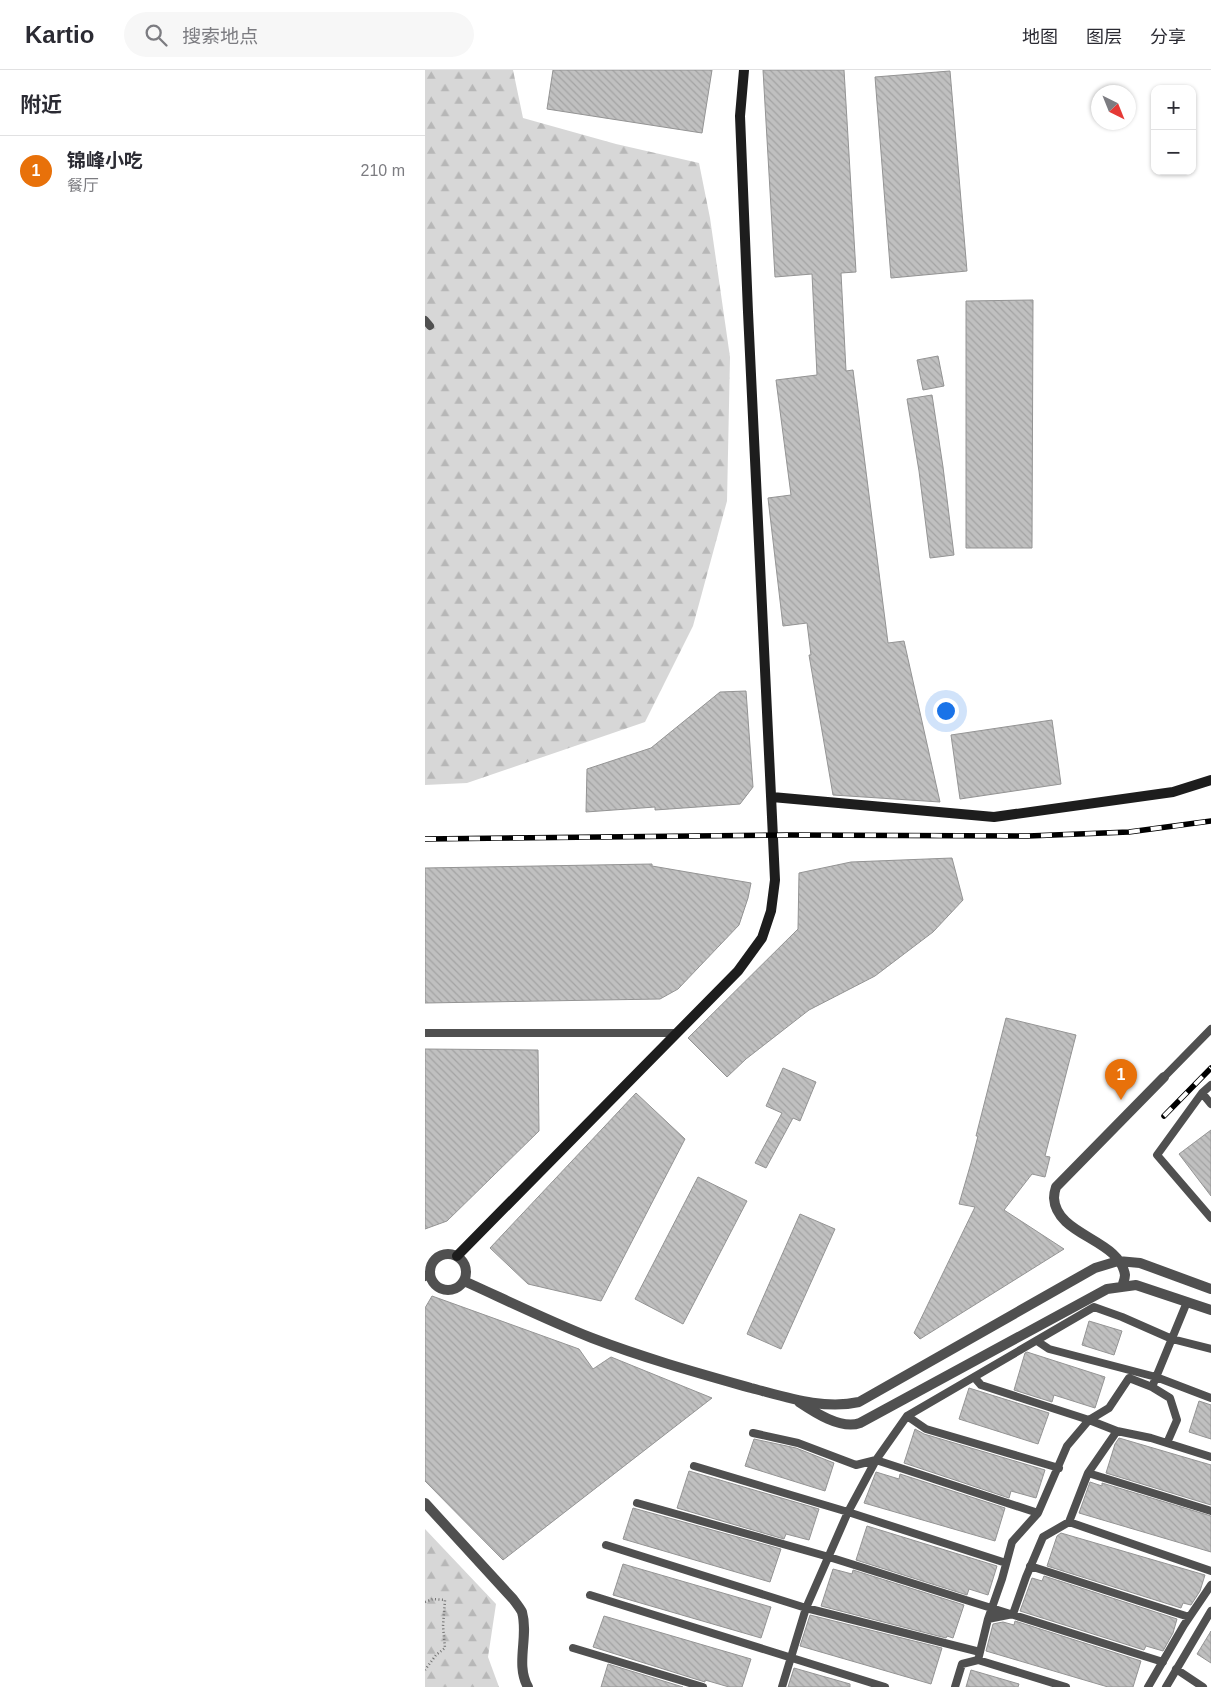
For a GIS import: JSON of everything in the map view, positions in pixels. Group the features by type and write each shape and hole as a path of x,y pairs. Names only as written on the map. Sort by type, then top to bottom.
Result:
{"street":[{"path":"457,1256 738,971 762,938 771,911 775,880 772,797 740,116 744,70"},
{"path":"772,797 994,818 1173,792 1211,780"},
{"path":"1164,1077 1056,1187 1054,1198 1056,1207 1073,1228 1109,1250 1211,1288"},
{"path":"1109,1250 1119,1260 1125,1276 1122,1286"},
{"path":"445,1254 457,1256 465,1264 464,1281 456,1289 445,1290 434,1285 427,1275 435,1259 445,1254"},
{"path":"464,1281 592,1338 705,1375 796,1400 845,1405 859,1402 1095,1268 1119,1260 1140,1263"},
{"path":"796,1400 818,1414 852,1425 1107,1289 1135,1285 1211,1310"},
{"path":"425,1503 513,1599 521,1612 523,1629 522,1660 525,1681 528,1687"}],"lane":[{"path":"1164,1077 1211,1029"},
{"path":"425,1033 676,1033"},
{"path":"1211,1085 1202,1093 1157,1155 1211,1218"},
{"path":"1202,1093 1211,1104"},
{"path":"1152,1387 1187,1302"},
{"path":"782,1687 806,1608 848,1512 876,1460 907,1416 1094,1307 1172,1339 1211,1349"},
{"path":"1037,1340 1049,1349 1156,1377 1211,1398"},
{"path":"974,1377 981,1386 1089,1420 1117,1431 1211,1456"},
{"path":"979,1656 988,1619 1012,1542 1038,1513 1067,1446 1089,1420 1109,1408 1129,1378 1152,1387 1170,1398 1177,1420 1167,1443"},
{"path":"907,1416 926,1429 1059,1468"},
{"path":"1013,1614 1030,1566 1043,1537 1069,1522 1088,1473 1117,1431"},
{"path":"753,1433 798,1442 856,1465 876,1460 1038,1513"},
{"path":"694,1466 848,1512 1007,1563"},
{"path":"1088,1473 1211,1511"},
{"path":"637,1503 829,1557 1163,1662"},
{"path":"1069,1522 1211,1571"},
{"path":"606,1545 806,1608 979,1656 1066,1687"},
{"path":"1030,1566 1189,1618"},
{"path":"1148,1687 1211,1585"},
{"path":"590,1595 885,1687"},
{"path":"988,1619 1013,1614"},
{"path":"1166,1687 1210,1615"},
{"path":"573,1648 703,1687"},
{"path":"955,1687 962,1664 979,1656"},
{"path":"1176,1669 1203,1687"}],"path":[{"path":"425,1602 433,1599 445,1600 443,1626 445,1648 436,1655 425,1670"}],"green space":[{"path":"425,70 513,70 523,118 616,144 699,163 710,218 730,357 727,501 693,626 645,722 467,783 425,785"},
{"path":"425,1529 496,1604 488,1657 499,1687 425,1687"}],"building":[{"path":"553,70 712,70 702,133 547,109"},
{"path":"763,70 844,70 856,272 841,273 846,371 853,370 888,643 904,641 940,802 833,795 809,655 811,655 807,623 783,626 768,498 791,495 776,380 817,375 812,274 775,277"},
{"path":"950,71 967,271 891,278 875,77"},
{"path":"1033,300 1032,548 966,548 966,301"},
{"path":"938,356 944,386 923,390 917,360"},
{"path":"932,395 954,555 930,558 919,471 907,399"},
{"path":"746,691 753,787 740,804 655,810 655,807 586,812 587,769 651,748 720,692"},
{"path":"1052,720 1061,784 960,799 951,735"},
{"path":"952,858 963,900 933,932 875,976 809,1010 746,1059 727,1077 688,1038 798,929 799,873 851,862"},
{"path":"652,864 652,866 751,883 739,925 678,989 660,999 425,1003 425,868"},
{"path":"1006,1018 1076,1035 1045,1156 1050,1157 1045,1177 1032,1174 1004,1210 1064,1249 920,1339 914,1333 975,1207 959,1204 978,1136 976,1136"},
{"path":"425,1049 538,1050 539,1131 447,1221 425,1229"},
{"path":"783,1068 816,1082 800,1121 793,1118 766,1168 755,1163 782,1113 766,1106"},
{"path":"636,1093 685,1139 601,1301 528,1284 490,1248"},
{"path":"1211,1130 1211,1196 1179,1154"},
{"path":"698,1177 747,1201 683,1324 635,1299"},
{"path":"800,1214 835,1229 781,1349 747,1334"},
{"path":"432,1296 579,1349 593,1369 611,1357 712,1398 503,1560 425,1481 425,1308"},
{"path":"1089,1321 1122,1331 1114,1355 1082,1345"},
{"path":"1027,1352 1105,1377 1095,1408 1054,1395 1052,1402 1014,1390 1025,1353"},
{"path":"969,1388 1049,1413 1038,1444 959,1419"},
{"path":"1199,1401 1211,1405 1211,1439 1189,1432"},
{"path":"915,1429 924,1434 1045,1470 1036,1498 1011,1491 1009,1498 904,1463"},
{"path":"1119,1438 1211,1465 1211,1505 1106,1473 1115,1444"},
{"path":"754,1439 796,1448 834,1463 825,1491 745,1466"},
{"path":"689,1471 819,1509 809,1540 786,1534 784,1539 677,1508"},
{"path":"876,1472 899,1479 900,1474 1005,1508 995,1541 864,1503"},
{"path":"1090,1482 1102,1486 1102,1483 1211,1516 1211,1552 1079,1513"},
{"path":"633,1508 781,1549 770,1582 623,1539"},
{"path":"867,1526 997,1566 988,1595 969,1589 967,1595 856,1560"},
{"path":"1061,1533 1205,1575 1200,1591 1191,1605 1183,1603 1181,1608 1047,1566 1057,1536"},
{"path":"623,1564 771,1607 761,1638 613,1595"},
{"path":"833,1569 852,1574 853,1570 964,1605 953,1638 947,1636 946,1638 821,1606"},
{"path":"1044,1576 1177,1619 1173,1633 1163,1651 1146,1646 1144,1650 1020,1611 1032,1578 1042,1581"},
{"path":"810,1615 942,1648 931,1684 800,1646"},
{"path":"604,1616 751,1659 742,1687 729,1687 705,1680 705,1682 593,1647"},
{"path":"1015,1621 1141,1661 1133,1687 1108,1687 986,1651 993,1624 1003,1622 1014,1625"},
{"path":"1211,1631 1211,1663 1197,1654"},
{"path":"608,1664 683,1687 601,1687"},
{"path":"794,1668 850,1684 850,1687 788,1687"},
{"path":"971,1670 1019,1684 1018,1687 966,1687"}],"railway":[{"path":"425,839 789,835 1028,836 1129,832 1211,821"},
{"path":"1164,1116 1211,1068"}],"place":[{"name":"锦峰小吃","path":"1121,1100"}]}
